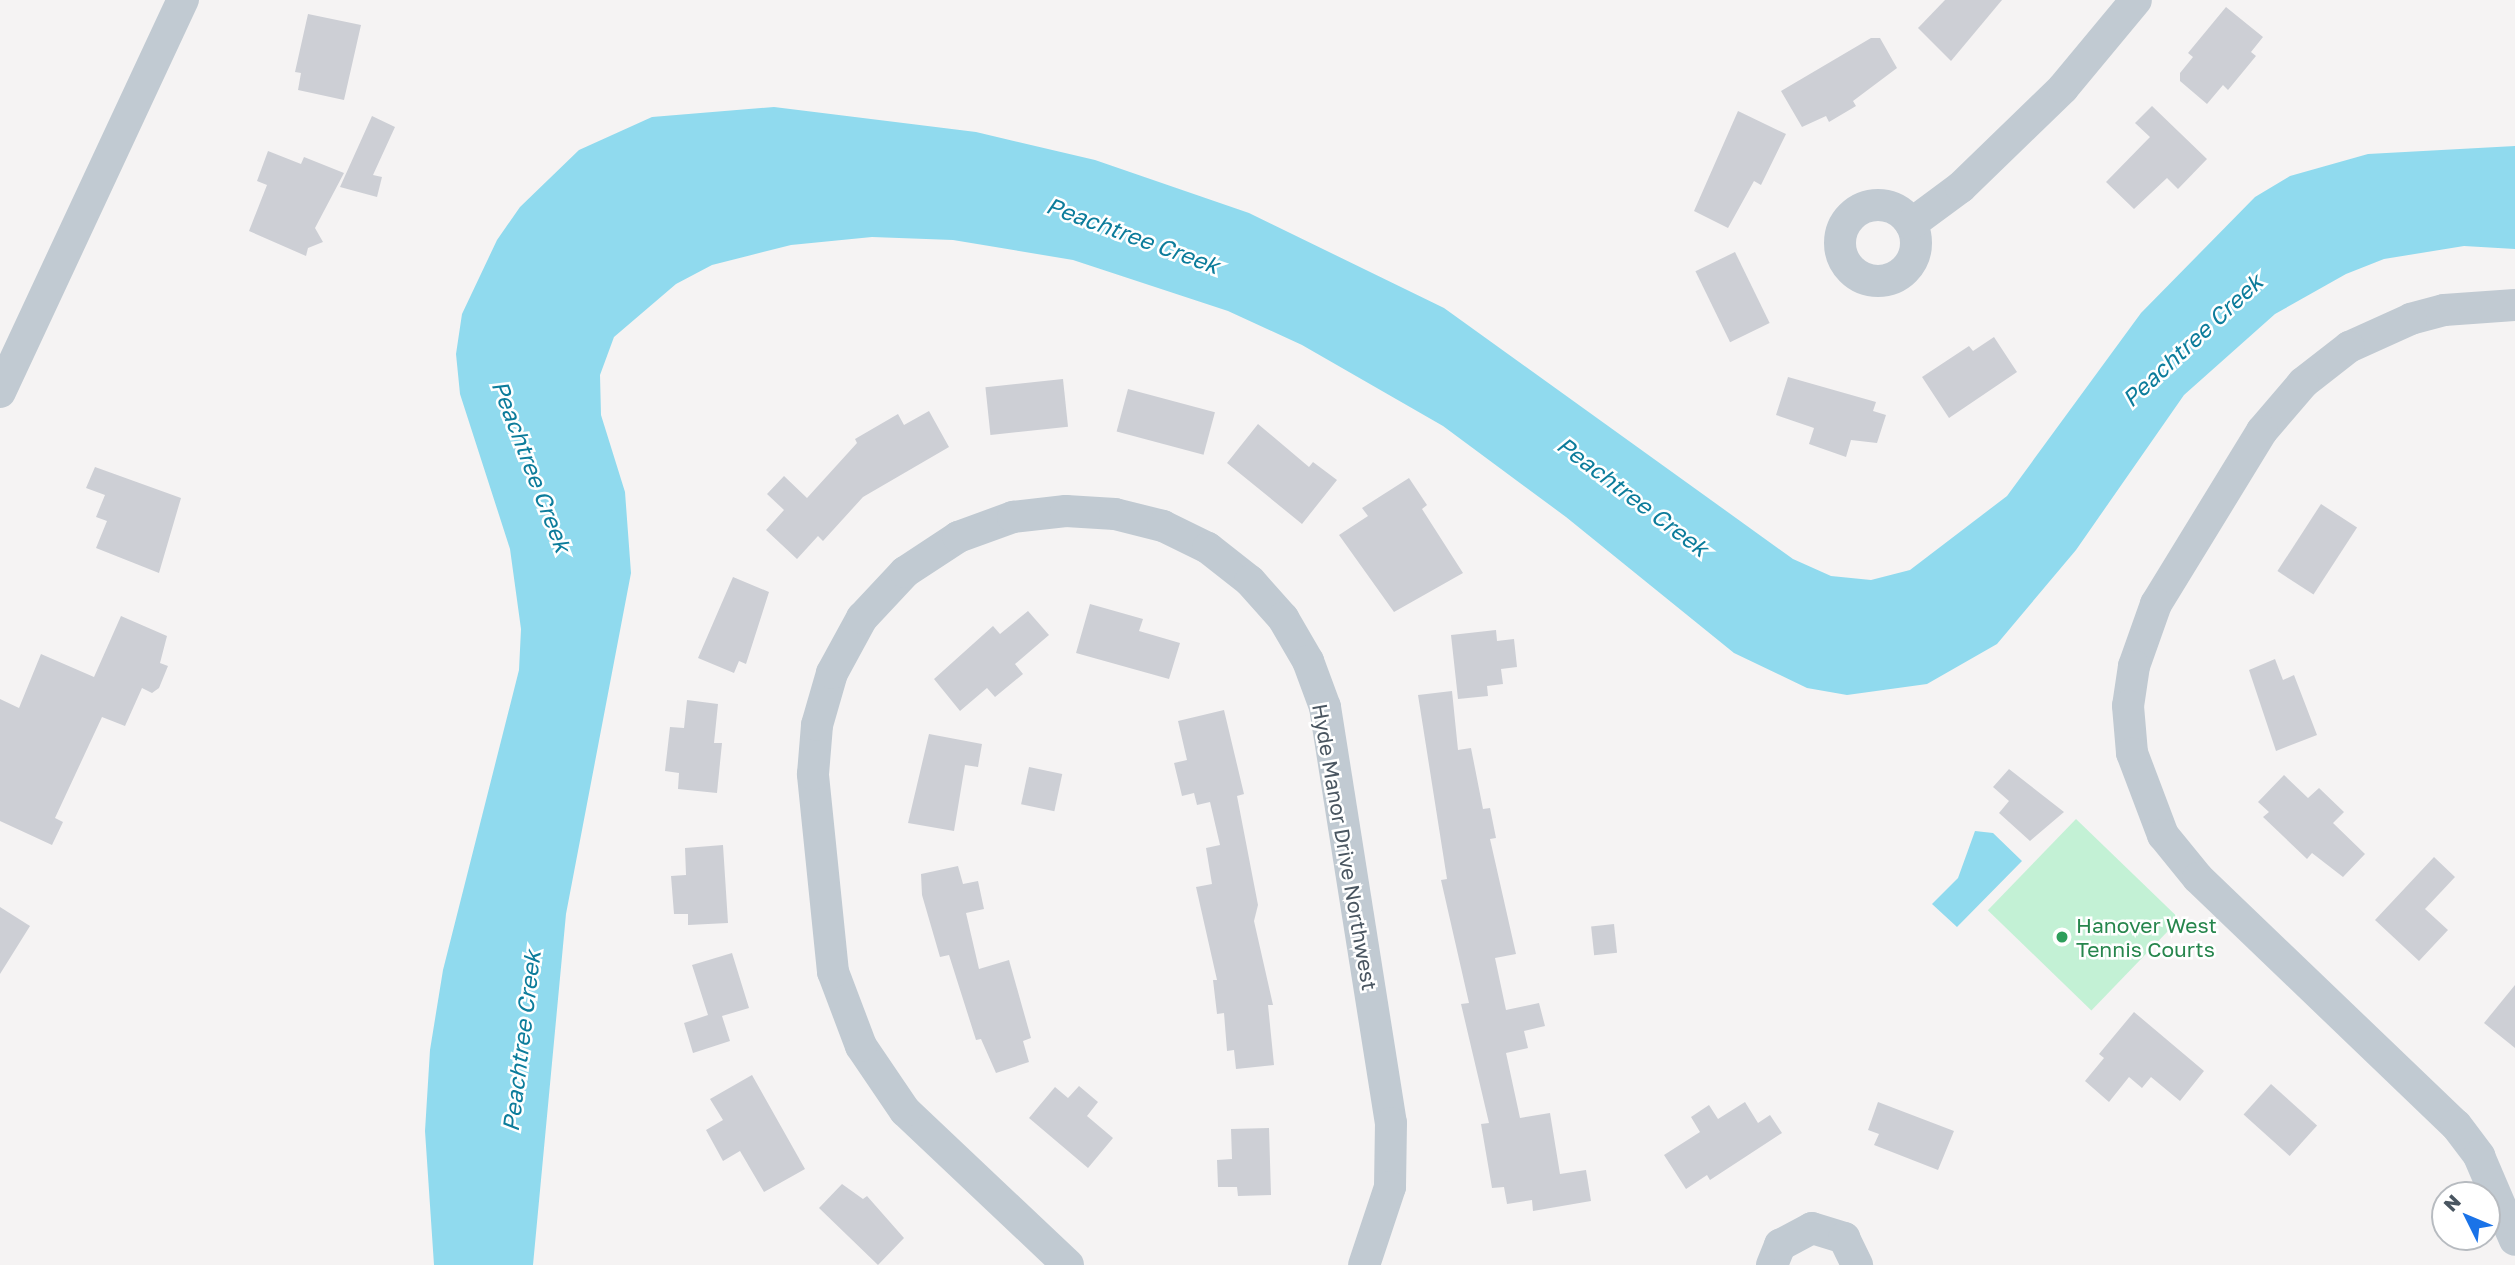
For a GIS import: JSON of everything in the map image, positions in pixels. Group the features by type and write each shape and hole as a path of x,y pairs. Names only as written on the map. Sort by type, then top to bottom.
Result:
{"street":[{"path":"0,393 183,0"},
{"path":"1911,224 1961,187 2055,97 2136,0"},
{"path":"2515,305 2456,309 2411,319 2349,347 2302,383 2262,431 2156,604 2133,666 2129,706 2139,779 2163,835 2198,878 2456,1125 2488,1175 2515,1240"},
{"name":"Hyde Manor Drive Northwest","path":"1068,1265 905,1111 861,1046 833,972 813,774 817,725 832,673 862,618 905,572 958,537 1013,517 1066,510 1115,514 1163,526 1208,548 1251,581 1283,618 1308,661 1325,708 1391,1123 1390,1187 1364,1265"},
{"path":"1772,1265 1780,1245 1812,1228 1844,1238 1857,1265"}],"green space":[{"path":"2076,819 2180,919 2091,1010 1988,910"}],"water":[{"name":"Peachtree Creek","path":"774,107 976,132 1095,160 1249,213 1444,308 1793,559 1831,576 1871,580 1910,570 2007,496 2141,313 2255,197 2290,176 2368,154 2515,146 2515,249 2464,246 2384,259 2346,274 2275,314 2184,395 2076,550 1997,644 1927,684 1847,695 1807,688 1734,653 1566,517 1443,426 1302,345 1228,311 1073,260 953,240 872,237 791,245 712,265 676,284 614,337 600,375 601,415 625,492 631,573 566,914 533,1265 434,1265 425,1131 430,1050 443,970 519,670 521,629 510,549 460,394 456,354 462,314 497,240 520,207 579,150 652,117"},
{"path":"1975,831 1993,833 2022,861 1957,927 1932,904 1958,878"}],"building":[{"path":"1945,0 2002,0 1951,61 1918,28"},
{"path":"2226,7 2263,37 2251,52 2256,56 2228,90 2223,85 2207,104 2180,81 2180,73 2193,57 2188,53"},
{"path":"308,14 361,25 344,100 298,90 301,73 295,72"},
{"path":"1871,38 1880,38 1897,68 1853,101 1856,106 1829,122 1826,116 1802,127 1781,91"},
{"path":"2152,106 2207,159 2178,189 2167,178 2134,209 2106,182 2150,137 2135,123"},
{"path":"1738,111 1786,134 1761,185 1754,181 1728,228 1694,211"},
{"path":"372,116 395,127 373,175 382,177 377,197 340,187"},
{"path":"268,151 301,164 304,157 344,173 315,228 323,242 308,248 306,256 249,231 267,185 257,181"},
{"path":"1735,252 1770,323 1730,342 1695,271"},
{"path":"1994,337 2017,372 1949,418 1922,377 1969,346 1973,351"},
{"path":"1788,377 1876,402 1873,411 1886,415 1877,443 1851,440 1846,457 1809,444 1814,428 1776,415"},
{"path":"1063,379 1068,427 990,435 985,387"},
{"path":"1128,389 1215,412 1204,455 1117,432"},
{"path":"929,411 949,447 863,497 823,541 818,536 797,559 766,530 784,510 767,494 784,476 807,498 857,443 855,439 898,414 904,425"},
{"path":"1258,424 1309,467 1313,462 1337,480 1302,524 1227,463"},
{"path":"95,467 181,498 159,573 96,548 107,521 96,517 105,495 86,488"},
{"path":"1409,478 1427,505 1422,509 1463,573 1394,612 1339,535 1368,516 1362,508"},
{"path":"2321,504 2357,527 2313,595 2277,571"},
{"path":"733,577 769,592 746,664 739,661 734,673 698,658"},
{"path":"1090,604 1143,619 1139,631 1180,643 1169,679 1076,653"},
{"path":"1028,611 1049,635 1015,664 1023,674 995,697 987,688 960,711 934,679 993,626 1000,634"},
{"path":"121,616 167,636 160,663 168,666 159,688 152,693 142,688 125,726 102,717 55,818 63,822 52,845 0,821 0,699 19,708 41,654 94,677"},
{"path":"1496,630 1497,641 1514,639 1517,667 1501,669 1503,684 1487,686 1488,696 1458,699 1451,635"},
{"path":"2275,659 2283,680 2294,675 2317,735 2276,751 2249,670"},
{"path":"1452,691 1458,750 1471,748 1483,809 1490,808 1496,838 1490,839 1516,954 1495,958 1506,1010 1539,1003 1545,1026 1524,1031 1528,1048 1506,1053 1520,1118 1550,1113 1560,1174 1586,1170 1591,1201 1533,1211 1532,1200 1507,1204 1504,1187 1492,1188 1481,1124 1489,1123 1461,1004 1469,1003 1441,880 1447,879 1418,695"},
{"path":"687,700 718,704 714,743 722,743 717,793 678,789 679,773 665,771 670,727 684,728"},
{"path":"1224,710 1244,794 1237,796 1258,905 1254,921 1273,1005 1268,1005 1274,1065 1236,1069 1234,1050 1227,1051 1224,1013 1217,1014 1213,980 1217,980 1196,887 1212,884 1206,848 1220,845 1210,802 1197,805 1194,793 1182,796 1174,763 1187,760 1178,721"},
{"path":"929,734 982,744 978,767 965,765 954,831 908,823"},
{"path":"1029,767 1062,774 1054,811 1021,804"},
{"path":"2009,769 2064,812 2030,841 1999,813 2009,801 1993,787"},
{"path":"2284,775 2308,798 2319,788 2344,812 2333,823 2365,854 2343,877 2312,853 2307,859 2263,817 2269,812 2258,802"},
{"path":"723,845 728,923 688,925 688,914 674,914 671,876 686,875 685,848"},
{"path":"2434,857 2455,877 2425,909 2448,930 2419,961 2375,920"},
{"path":"958,866 963,884 978,881 984,909 966,913 979,969 1009,960 1031,1038 1023,1041 1029,1062 996,1073 981,1039 976,1040 949,955 940,957 922,895 921,874"},
{"path":"0,907 30,926 0,974"},
{"path":"1614,924 1617,953 1594,955 1591,926"},
{"path":"732,953 749,1008 722,1016 730,1041 693,1053 684,1023 708,1015 692,965"},
{"path":"2515,985 2515,1048 2484,1023"},
{"path":"2134,1012 2204,1071 2180,1101 2151,1077 2142,1088 2129,1077 2109,1102 2085,1081 2104,1058 2099,1054"},
{"path":"752,1075 805,1169 764,1192 740,1151 723,1161 706,1130 723,1120 710,1099"},
{"path":"2271,1084 2317,1125 2290,1156 2244,1114"},
{"path":"1079,1086 1098,1102 1087,1116 1113,1138 1088,1168 1029,1118 1055,1087 1068,1098"},
{"path":"1745,1102 1758,1123 1770,1115 1782,1133 1710,1180 1707,1175 1686,1189 1664,1155 1700,1132 1691,1117 1709,1105 1718,1119"},
{"path":"1878,1102 1954,1131 1938,1170 1874,1145 1879,1134 1868,1130"},
{"path":"1269,1128 1271,1195 1238,1196 1237,1187 1218,1187 1217,1160 1232,1159 1231,1129"},
{"path":"842,1184 863,1199 867,1196 904,1238 878,1265 819,1208"}],"place":[{"name":"Hanover West Tennis Courts","path":"2062,937"}]}
